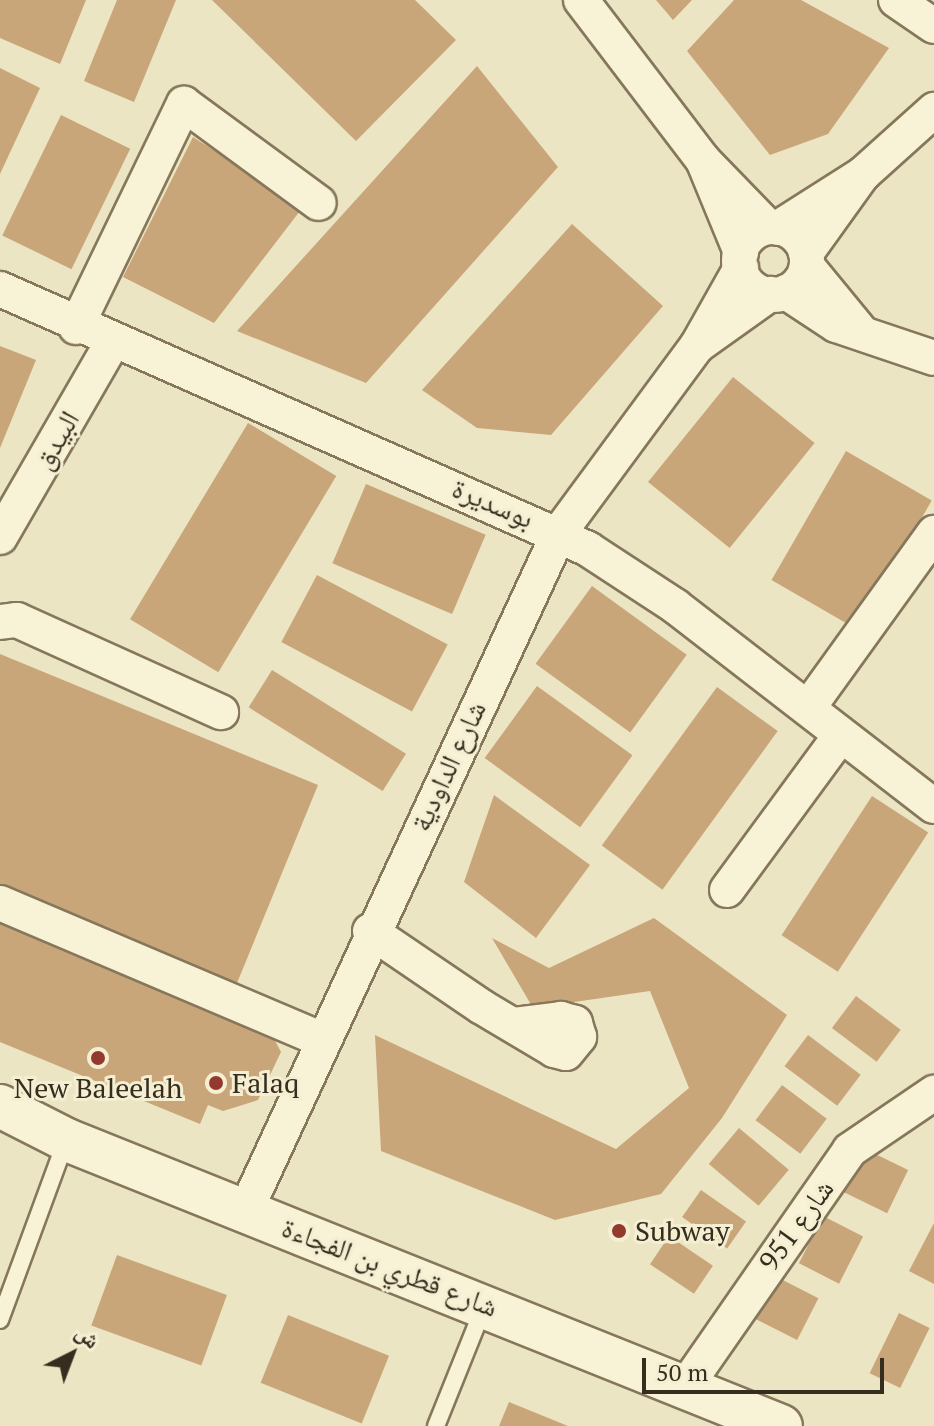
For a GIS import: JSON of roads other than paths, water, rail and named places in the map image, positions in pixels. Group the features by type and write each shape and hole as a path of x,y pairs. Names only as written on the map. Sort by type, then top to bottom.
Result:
{"street":[{"path":"581,0 703,160 773,227 796,235 806,259 862,333"},
{"path":"896,0 934,26"},
{"path":"76,327 184,104 319,203"},
{"path":"741,260 773,227 863,174 934,110"},
{"path":"703,160 751,286 778,293 808,312 934,358"},
{"path":"778,293 806,259 863,174"},
{"name":"شارع الداودية","path":"245,1212 370,931 559,533 697,346 741,260"},
{"name":"بوسديرة","path":"0,289 112,343 559,533 675,606 934,806"},
{"name":"شارع الداودية","path":"697,346 724,333 778,293"},
{"name":"البيدق","path":"0,537 112,343"},
{"path":"808,708 934,533"},
{"path":"0,622 17,620 221,712"},
{"path":"727,890 841,735"},
{"path":"0,903 322,1040"},
{"path":"370,931 514,1025"},
{"name":"شارع 951","path":"686,1386 850,1150 934,1093"},
{"name":"شارع قطري بن الفجاءة","path":"0,1106 67,1140 245,1212 486,1303 781,1426"}],"lane":[{"path":"0,1320 67,1140"},
{"path":"436,1426 486,1303"}],"place":[{"name":"New Baleelah","path":"98,1058"},
{"name":"Falaq","path":"216,1083"},
{"name":"Subway","path":"619,1231"}]}
